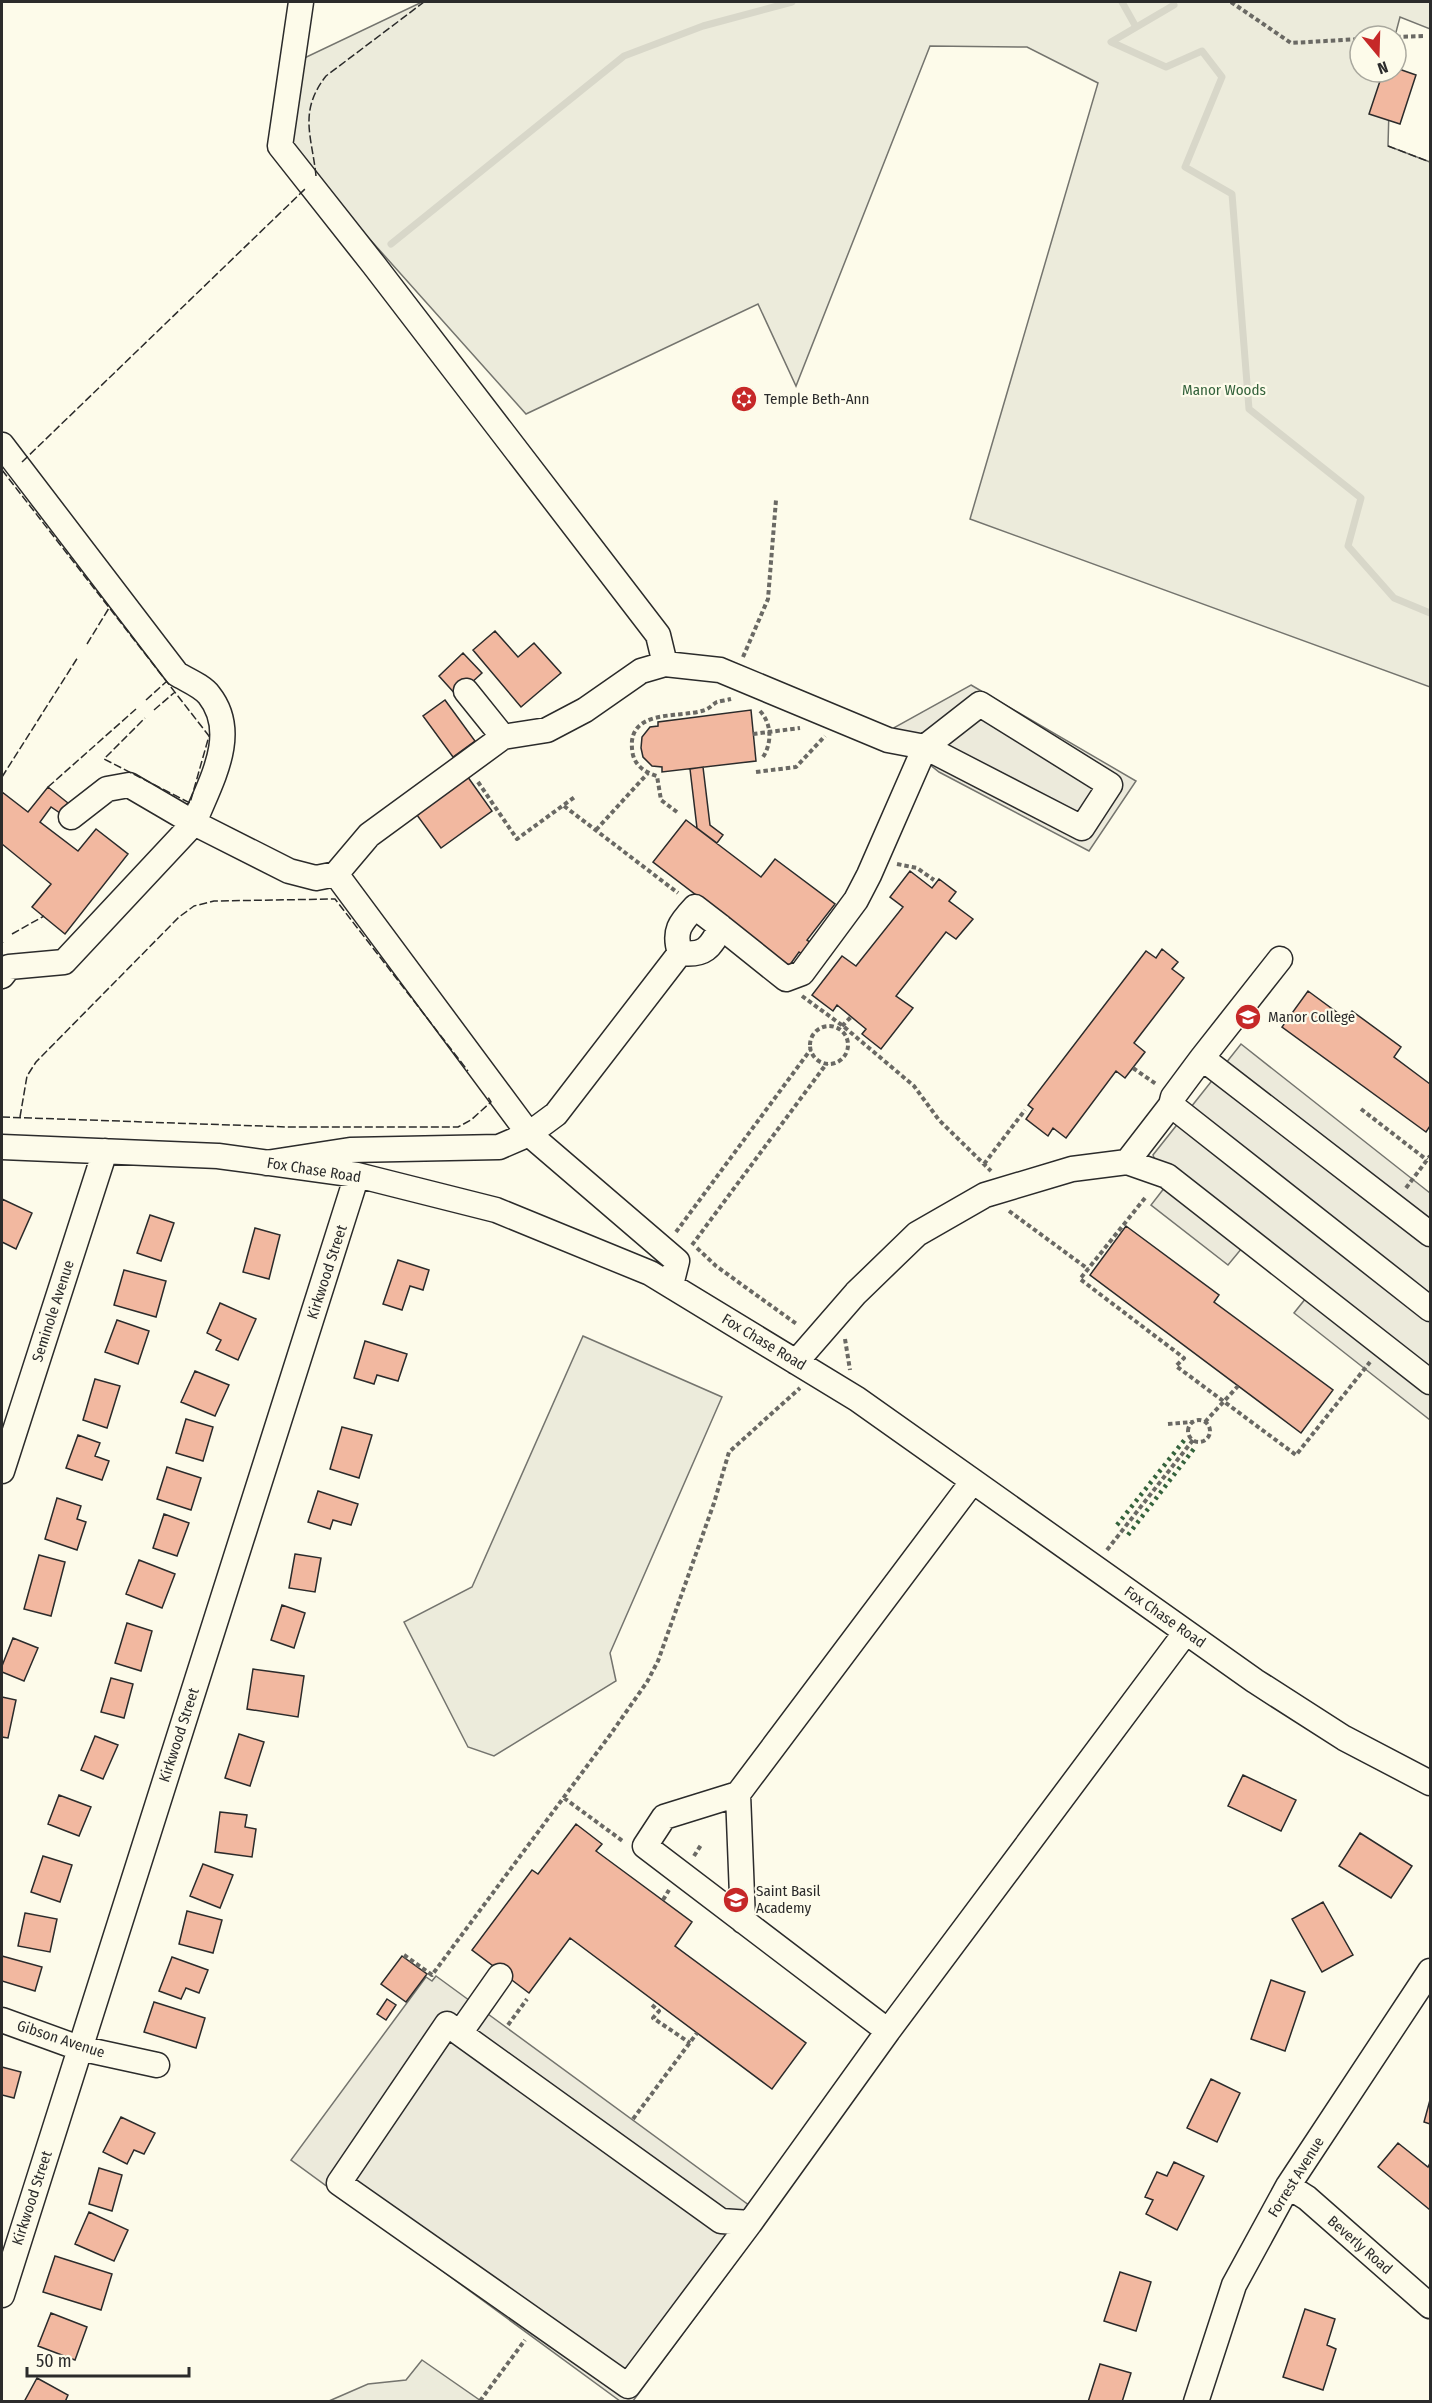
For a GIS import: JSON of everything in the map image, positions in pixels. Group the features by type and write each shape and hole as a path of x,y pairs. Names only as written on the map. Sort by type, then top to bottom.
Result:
{"street":[{"path":"301,2 280,146 658,635 665,664"},
{"path":"2,446 177,674 208,693 222,717 223,749 194,823 64,962 9,967 2,976"},
{"path":"71,817 107,789 129,785 194,823 289,871 316,878 336,874 369,834 503,737 547,730 585,710 641,671 665,664 720,669 888,740 925,747 1082,828 1110,785 980,704 925,747 856,900 802,973 786,979 695,907 680,923 676,940 680,953"},
{"path":"466,692 503,737"},
{"path":"336,874 529,1134 678,1252 671,1285"},
{"path":"680,953 694,955 711,947 721,927"},
{"path":"266,1163 350,1150 499,1147 529,1134 556,1114 680,953"},
{"path":"1127,1162 1172,1105 1173,1097 1202,1058 1280,958"},
{"path":"1202,1058 1431,1234"},
{"path":"1172,1105 1431,1309"},
{"name":"Fox Chase Road","path":"2,1147 218,1156 357,1175 496,1210 650,1273 800,1373 856,1399 1255,1681 1344,1738 1431,1783"},
{"name":"Seminole Avenue","path":"2,1471 105,1151"},
{"path":"800,1373 856,1293 917,1234 996,1190 1071,1169 1127,1162 1167,1176 1431,1382"},
{"name":"Kirkwood Street","path":"2,2295 357,1175"},
{"path":"888,2031 645,1846 664,1817 738,1794 972,1481"},
{"path":"750,2223 721,2221 447,2024 339,2183 628,2386 750,2223 888,2031 1186,1632"},
{"path":"738,1794 743,1921"},
{"name":"Forrest Avenue","path":"1196,2402 1234,2285 1288,2186 1431,1971"},
{"path":"460,2033 500,1976"},
{"name":"Gibson Avenue","path":"2,2020 79,2048 157,2065"},
{"name":"Beverly Road","path":"1288,2186 1307,2198 1431,2306"}],"path":[{"path":"1231,2 1291,44 1348,40"},
{"path":"1408,37 1425,36"},
{"path":"717,702 751,644 768,598 776,500"},
{"path":"677,812 660,800 657,776 639,766 633,757 636,731 645,721 661,715 705,710 717,702 732,699"},
{"path":"756,708 766,720 769,733 770,742 763,758"},
{"path":"756,772 796,767 840,720"},
{"path":"753,734 808,727"},
{"path":"466,764 517,839 576,796"},
{"path":"596,830 648,772"},
{"path":"564,806 695,907"},
{"path":"876,859 917,868 934,880"},
{"path":"786,979 790,987 914,1086 939,1120 992,1172"},
{"path":"841,1027 851,1017"},
{"path":"678,1252 811,1049 812,1037 820,1028 841,1027"},
{"path":"811,1049 818,1060 827,1063 841,1060 848,1049 846,1036 841,1027"},
{"path":"678,1252 827,1063"},
{"path":"1361,1109 1429,1158 1392,1205"},
{"path":"984,1164 1025,1110"},
{"path":"1145,1198 1080,1279 1184,1358 1176,1366 1296,1455 1383,1345"},
{"path":"1000,1205 1088,1269"},
{"path":"999,1212 1009,1210"},
{"path":"678,1252 716,1266 801,1328"},
{"path":"850,1370 844,1340 851,1332"},
{"path":"404,1955 432,1975 647,1682 658,1661 714,1503 729,1452 800,1373"},
{"path":"1205,1422 1239,1386"},
{"path":"1168,1424 1200,1420 1205,1422 1210,1429 1207,1439 1201,1442 1193,1440 1188,1432 1193,1422"},
{"path":"1106,1551 1193,1440"},
{"path":"564,1798 627,1844 645,1846"},
{"path":"663,1900 668,1891"},
{"path":"508,2025 527,1999"},
{"path":"652,2005 660,2011 653,2018 690,2043"},
{"path":"633,2119 697,2033"},
{"path":"480,2401 538,2323"}],"green space":[{"name":"Manor Woods","path":"422,2 1430,2 1430,29 1400,17 1398,24 1348,24 1348,84 1390,84 1388,146 1430,162 1430,687 970,519 1098,83 1027,47 930,46 796,386 758,304 526,414 307,169 292,146 298,61"},
{"path":"583,1336 722,1397 610,1653 616,1681 494,1756 468,1747 404,1622 472,1587"},
{"path":"422,2360 481,2401 329,2401 368,2384 406,2380"}],"shaded area":[{"path":"971,685 1136,781 1089,851 939,772 888,731"},
{"path":"1241,1044 1430,1193 1430,1420 1294,1313 1306,1298 1242,1248 1228,1265 1151,1205 1165,1187 1153,1155"},
{"path":"436,1976 768,2219 633,2401 620,2401 291,2160 426,1977 432,1981"}],"building":[{"path":"1408,72 1416,75 1400,124 1369,114 1379,84 1408,84"},
{"path":"495,631 518,657 534,643 561,673 521,707 473,650"},
{"path":"463,653 482,673 457,696 439,676"},
{"path":"445,700 475,741 453,757 423,716"},
{"path":"751,710 756,761 662,772 662,767 652,766 643,757 642,737 650,727 658,726 658,722"},
{"path":"703,767 710,825 723,835 717,843 697,828 690,769"},
{"path":"465,773 492,811 441,848 414,811"},
{"path":"48,787 68,803 60,813 51,807 40,822 78,851 96,829 128,854 65,934 32,907 51,884 2,844 2,792 28,812"},
{"path":"686,820 761,877 775,859 835,904 807,940 815,946 806,957 799,952 789,966 653,862"},
{"path":"910,871 932,888 939,879 956,892 949,901 973,919 956,939 946,932 896,996 913,1008 881,1049 862,1034 866,1029 837,1005 833,1011 812,995 842,956 856,966 903,907 890,897"},
{"path":"1162,949 1178,962 1172,969 1184,978 1134,1043 1145,1052 1125,1078 1116,1071 1066,1138 1053,1128 1048,1136 1026,1119 1033,1109 1028,1105 1146,951 1156,958"},
{"path":"1308,991 1346,1019 1352,1011 1401,1047 1394,1057 1430,1084 1430,1126 1426,1132 1282,1027"},
{"path":"2,1199 32,1213 16,1249 2,1242"},
{"path":"150,1215 174,1223 161,1261 137,1253"},
{"path":"1126,1226 1219,1295 1214,1302 1333,1390 1301,1433 1090,1275"},
{"path":"255,1228 280,1235 269,1279 243,1272"},
{"path":"398,1260 429,1270 423,1290 410,1286 402,1310 383,1304"},
{"path":"124,1270 166,1281 156,1317 114,1305"},
{"path":"220,1303 256,1319 238,1360 216,1350 221,1340 207,1333"},
{"path":"117,1320 149,1331 138,1364 105,1352"},
{"path":"365,1341 407,1354 398,1381 377,1375 374,1384 354,1378"},
{"path":"195,1371 229,1385 215,1416 181,1402"},
{"path":"95,1379 120,1386 107,1428 83,1420"},
{"path":"186,1419 213,1427 203,1461 176,1453"},
{"path":"342,1427 372,1435 359,1478 330,1469"},
{"path":"78,1435 100,1443 95,1456 109,1461 102,1480 66,1468"},
{"path":"167,1467 201,1478 191,1510 157,1499"},
{"path":"318,1491 358,1504 351,1525 333,1520 330,1529 308,1522"},
{"path":"57,1498 81,1506 77,1519 86,1522 77,1550 45,1539"},
{"path":"164,1514 189,1523 177,1556 153,1548"},
{"path":"295,1554 321,1558 315,1592 289,1588"},
{"path":"39,1555 65,1562 51,1616 24,1609"},
{"path":"139,1560 175,1574 162,1608 126,1594"},
{"path":"282,1605 305,1613 294,1648 271,1640"},
{"path":"127,1623 152,1631 141,1671 115,1663"},
{"path":"13,1638 38,1648 24,1681 2,1672 2,1666"},
{"path":"253,1669 304,1676 298,1717 247,1709"},
{"path":"111,1678 133,1684 124,1718 101,1712"},
{"path":"2,1697 16,1700 8,1738 2,1737"},
{"path":"239,1734 264,1742 250,1786 225,1778"},
{"path":"95,1736 118,1745 103,1779 81,1770"},
{"path":"1243,1775 1296,1800 1281,1831 1228,1806"},
{"path":"59,1795 91,1807 79,1836 48,1824"},
{"path":"220,1812 247,1815 245,1827 256,1829 252,1857 215,1852"},
{"path":"576,1824 602,1844 596,1851 692,1922 675,1946 806,2043 772,2089 570,1938 529,1993 472,1950 532,1870 538,1874"},
{"path":"1360,1833 1412,1866 1391,1898 1339,1866"},
{"path":"43,1856 72,1865 60,1902 31,1892"},
{"path":"203,1864 233,1875 220,1908 190,1896"},
{"path":"1323,1902 1353,1955 1322,1972 1292,1919"},
{"path":"187,1911 222,1920 213,1953 179,1944"},
{"path":"25,1913 57,1919 50,1952 18,1946"},
{"path":"2,1956 42,1967 35,1991 2,1981"},
{"path":"402,1956 427,1974 406,2002 381,1984"},
{"path":"172,1957 208,1970 199,1993 186,1988 181,1999 159,1991"},
{"path":"1271,1980 1305,1992 1285,2051 1251,2039"},
{"path":"387,1999 396,2005 386,2020 377,2014"},
{"path":"154,2002 205,2018 196,2048 144,2032"},
{"path":"2,2067 21,2072 14,2098 2,2095"},
{"path":"1211,2079 1240,2093 1217,2142 1187,2128"},
{"path":"1430,2100 1430,2124 1424,2122"},
{"path":"121,2117 155,2133 144,2154 134,2150 127,2164 103,2152"},
{"path":"1398,2143 1428,2167 1430,2163 1430,2210 1378,2167"},
{"path":"1174,2162 1204,2176 1177,2230 1146,2214 1153,2200 1145,2197 1157,2172 1167,2176"},
{"path":"99,2168 122,2175 112,2211 89,2204"},
{"path":"89,2212 128,2230 114,2261 75,2244"},
{"path":"55,2256 112,2274 101,2310 43,2292"},
{"path":"1120,2272 1151,2282 1136,2331 1104,2321"},
{"path":"1305,2309 1335,2319 1327,2345 1336,2349 1323,2390 1283,2377"},
{"path":"51,2313 87,2327 75,2360 38,2346"},
{"path":"1100,2364 1131,2373 1122,2402 1088,2402"},
{"path":"37,2378 68,2395 65,2402 24,2402"}],"waterway":[{"path":"391,244 624,56 703,26 792,2"},
{"path":"1122,2 1136,27"},
{"path":"1174,5 1111,42 1166,67 1202,51 1222,77 1185,167 1232,194 1249,409 1361,498 1348,546 1394,598 1430,613"}],"hedge":[{"path":"1117,1525 1186,1438"},
{"path":"1128,1535 1196,1446"}],"fence":[{"path":"316,176 309,113 317,89 326,76 424,2"},
{"path":"1388,146 1430,162"},
{"path":"22,462 305,189"},
{"path":"2,470 209,736 190,803 104,759 145,718"},
{"path":"87,644 109,608"},
{"path":"2,777 78,657"},
{"path":"146,700 166,682"},
{"path":"154,710 175,692"},
{"path":"48,787 136,709"},
{"path":"20,1117 27,1076 36,1062 179,917 194,906 214,901 335,899 468,1071"},
{"path":"12,934 44,916"},
{"path":"2,1117 288,1127 458,1127 471,1120 491,1102 488,1097"}],"place":[{"name":"Temple Beth-Ann","path":"744,399"},
{"name":"Manor College","path":"1248,1017"},
{"name":"Saint Basil Academy","path":"736,1900"}]}
